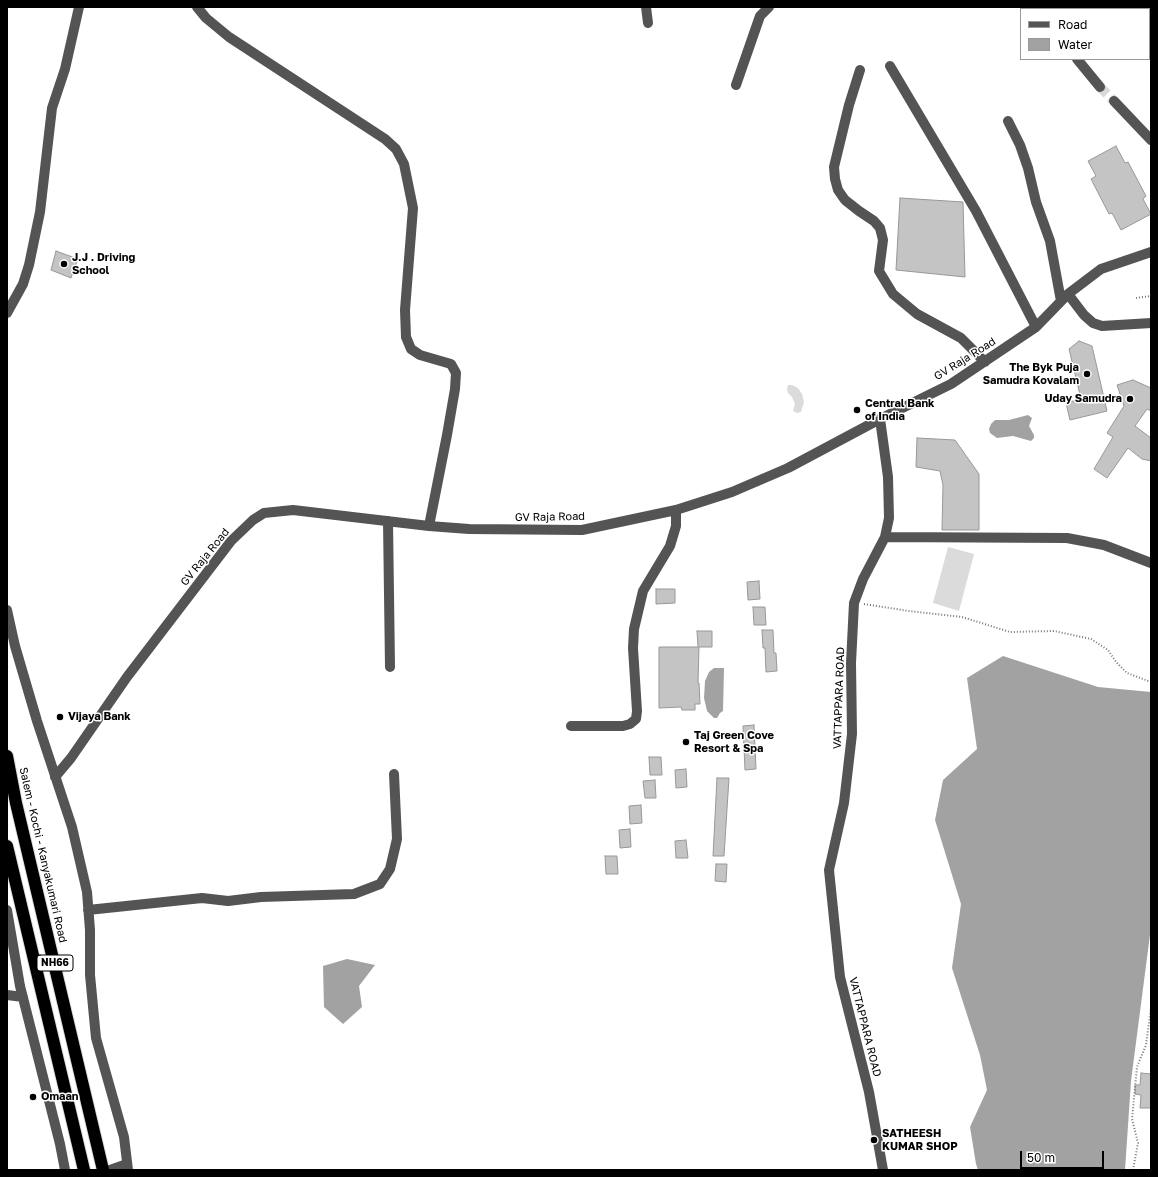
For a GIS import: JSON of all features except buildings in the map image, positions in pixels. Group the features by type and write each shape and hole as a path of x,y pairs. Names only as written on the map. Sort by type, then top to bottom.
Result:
{"highway":[{"name":"Salem - Kochi - Kanyakumari Road","path":"7,756 12,804 103,1170"},
{"name":"NH66","path":"7,846 84,1170"}],"street":[{"path":"7,313 23,284 28,265 40,212 52,108 65,69 79,7"},
{"path":"197,7 206,18 229,37 385,139 396,149 404,164 413,208 406,310 406,337 411,349 420,355 451,364 456,373 455,389 429,526"},
{"path":"646,7 648,23"},
{"path":"736,85 760,16 769,7"},
{"path":"1078,60 1100,87"},
{"path":"890,66 976,211 1036,327"},
{"path":"860,70 849,105 834,167 838,190 845,200 859,212 874,221 880,228 883,240 879,271 893,294 917,314 961,338 985,362"},
{"path":"1114,101 1151,140"},
{"path":"1008,121 1020,145 1028,168 1036,202 1050,241 1065,298 1093,323 1102,326 1151,323"},
{"name":"GV Raja Road","path":"55,777 71,758 127,677 226,547 253,520 264,513 293,510 429,526 469,529 582,530 676,510 732,492 788,468 880,419 951,384 1036,327 1065,298 1101,270 1151,252"},
{"name":"VATTAPPARA ROAD","path":"880,419 888,477 889,518 885,537 863,579 854,603 851,666 852,734 844,803 829,870 840,977 869,1092 883,1170"},
{"path":"571,726 623,726 630,724 636,719 637,711 633,648 634,629 643,591 670,546 676,526 676,510"},
{"path":"388,521 390,666"},
{"path":"885,537 904,536 971,539 1067,538 1104,544 1151,563"},
{"path":"7,610 11,647 72,827 87,892 90,975 96,1038 124,1137 127,1167 110,1170"},
{"path":"88,910 202,898 228,901 261,897 354,894 380,884 390,869 397,839 394,774"},
{"path":"7,910 23,996 60,1144 65,1170"},
{"path":"7,995 23,996"}],"path":[{"path":"1136,298 1151,296"},
{"path":"854,603 962,617 1010,632 1054,631 1091,639 1108,650 1116,662 1127,673 1151,682"},
{"path":"1132,1170 1138,1143 1132,1119 1137,1067 1146,1045 1151,1008"}],"shaded area":[{"path":"788,385 798,388 802,394 804,402 801,412 797,413 793,411 795,404 792,397 788,393"},
{"path":"948,547 974,554 959,611 933,603"}],"water":[{"path":"1028,415 1032,418 1029,426 1034,435 1034,438 1031,441 1013,436 997,438 990,433 989,429 995,420 1009,420"},
{"path":"1003,656 1098,687 1151,692 1151,927 1131,1081 1125,1170 978,1170 976,1164 970,1127 987,1090 980,1055 952,968 961,904 935,820 943,780 977,749 967,678"},
{"path":"714,668 724,668 723,711 717,718 714,718 707,711 704,698 705,681 709,672"},
{"path":"347,959 375,965 359,986 362,1007 343,1024 324,1007 323,966"}],"tunnel":[{"path":"1100,87 1114,101"}],"place":[{"name":"J.J . Driving School","path":"64,264"},
{"name":"The Byk Puja Samudra Kovalam","path":"1087,374"},
{"name":"Uday Samudra","path":"1130,399"},
{"name":"Central Bank of India","path":"857,410"},
{"name":"Vijaya Bank","path":"60,717"},
{"name":"Taj Green Cove Resort & Spa","path":"686,742"},
{"name":"Omaan","path":"33,1097"},
{"name":"SATHEESH KUMAR SHOP","path":"874,1140"}]}
